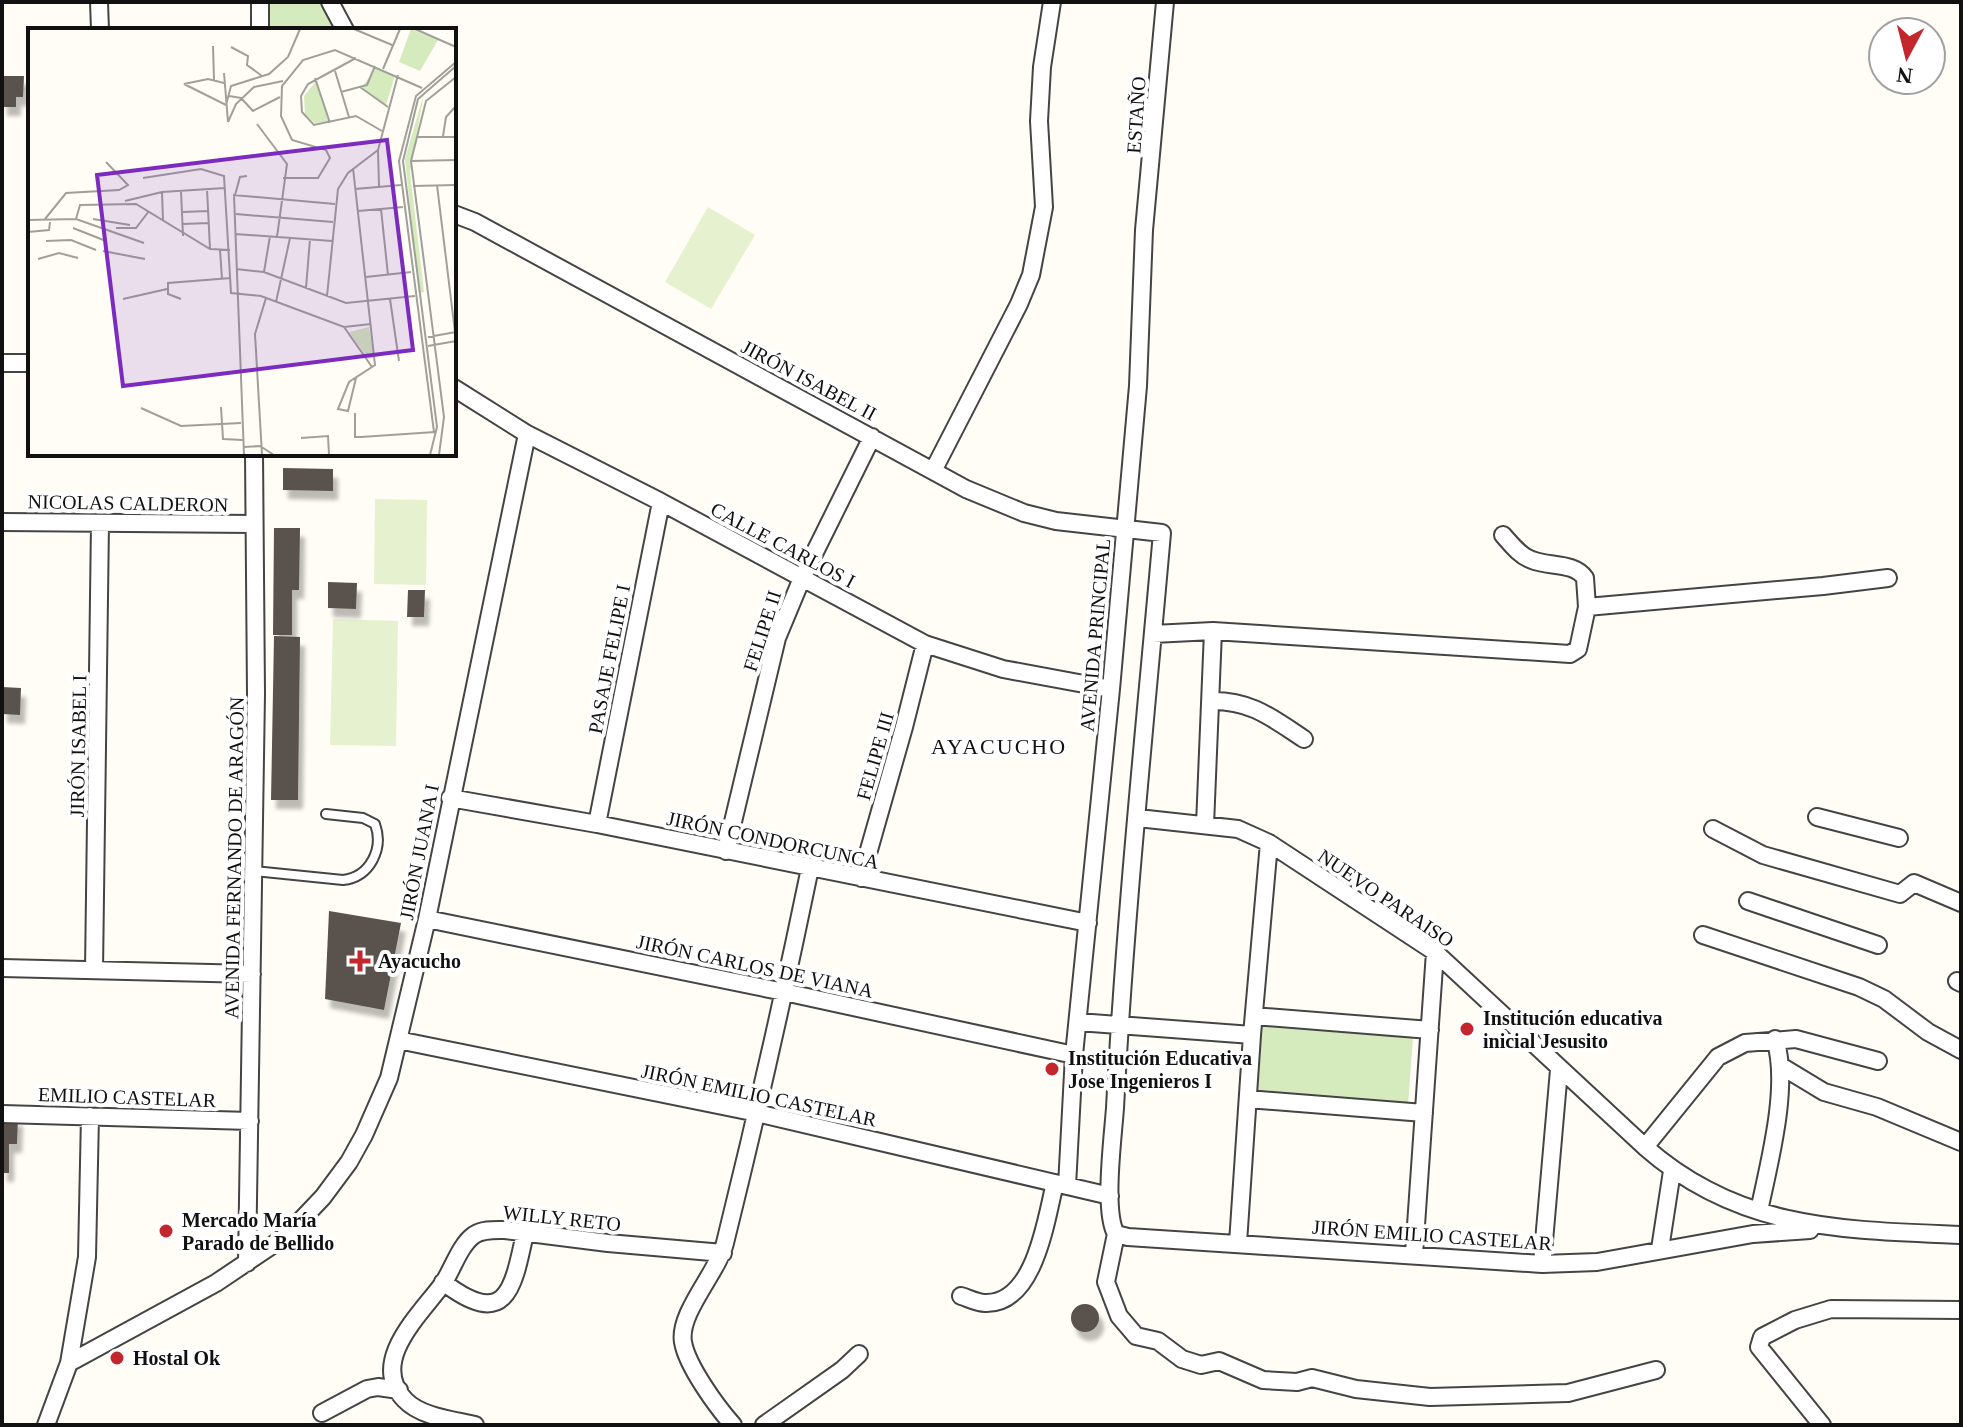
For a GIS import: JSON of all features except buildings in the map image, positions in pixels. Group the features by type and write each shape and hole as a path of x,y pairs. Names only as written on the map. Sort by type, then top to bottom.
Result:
{"street":[{"path":"99,2 100,28"},
{"path":"260,2 260,28"},
{"path":"330,2 344,28"},
{"path":"933,471 1031,275 1044,207 1039,121 1042,67 1052,2"},
{"name":"ESTAÑO","path":"1144,230 1165,2"},
{"name":"JIRÓN ISABEL II","path":"456,215 475,222 966,489 1024,513 1056,521 1162,533 1153,634"},
{"name":"AVENIDA PRINCIPAL","path":"961,1296 986,1303 1012,1296 1035,1263 1061,1184 1138,386 1144,230"},
{"path":"2,363 28,363"},
{"name":"CALLE CARLOS I","path":"456,389 527,434 925,644 1003,669 1111,689"},
{"name":"JIRÓN JUANA I","path":"69,1363 216,1283 286,1236 305,1218 349,1162 380,1100 389,1078 427,919 527,434"},
{"name":"FELIPE II","path":"726,851 777,638 802,578 872,437"},
{"name":"AVENIDA FERNANDO DE ARAGÓN","path":"247,1263 256,694 254,456"},
{"name":"PASAJE FELIPE I","path":"597,824 661,502"},
{"name":"NICOLAS CALDERON","path":"2,522 254,524"},
{"name":"JIRÓN ISABEL I","path":"94,970 100,523"},
{"path":"1503,535 1531,560 1574,568 1585,578 1587,607 1582,640 1578,649 1570,654 1213,631 1153,634 1119,1025 1110,1196 1111,1225 1116,1234 1106,1282 1119,1316 1136,1336 1158,1341 1182,1359 1201,1365 1219,1361 1263,1380 1297,1382 1312,1378 1356,1389 1430,1397 1568,1393 1656,1370"},
{"path":"1587,607 1888,578"},
{"path":"1205,825 1213,631"},
{"name":"FELIPE III","path":"861,878 925,644"},
{"path":"1210,701 1230,700 1259,709 1304,739"},
{"name":"JIRÓN CONDORCUNCA","path":"450,798 597,824 1088,923"},
{"path":"1817,817 1899,838"},
{"name":"NUEVO PARAISO","path":"1138,818 1238,829 1269,843 1435,952 1559,1070 1672,1171 1725,1201 1840,1229 1961,1235"},
{"path":"1713,829 1763,855 1900,894 1914,883 1961,903"},
{"path":"1238,1243 1269,843"},
{"path":"733,1425 695,1370 683,1343 684,1325 723,1253 810,868"},
{"path":"1748,901 1878,945"},
{"name":"JIRÓN CARLOS DE VIANA","path":"427,919 1074,1055"},
{"path":"1703,935 1859,987 1884,999 1928,1032 1961,1050"},
{"path":"1414,1254 1435,952"},
{"path":"2,968 252,974"},
{"path":"1254,1016 1430,1030"},
{"path":"1078,1022 1252,1035"},
{"path":"1759,1211 1773,1140 1781,1066 1775,1039"},
{"path":"1645,1147 1718,1057 1745,1043 1796,1039 1878,1061"},
{"name":"JIRÓN EMILIO CASTELAR","path":"398,1040 757,1113 1110,1196"},
{"path":"1781,1066 1824,1092 1877,1107 1961,1142"},
{"path":"1542,1264 1559,1070"},
{"path":"1248,1099 1424,1113"},
{"name":"EMILIO CASTELAR","path":"2,1114 250,1121"},
{"path":"46,1425 69,1363 87,1257 90,1116"},
{"path":"1660,1249 1672,1171"},
{"name":"JIRÓN EMILIO CASTELAR","path":"1116,1234 1542,1264 1597,1262 1753,1234 1840,1229"},
{"name":"WILLY RETO","path":"399,1390 393,1368 396,1352 409,1323 443,1282 473,1235 489,1230 723,1253"},
{"path":"443,1282 464,1298 481,1303 506,1297 512,1286 525,1233"},
{"path":"1822,1425 1759,1347 1762,1337 1795,1320 1831,1309 1961,1310"},
{"path":"764,1425 842,1370 859,1354"},
{"path":"322,1413 367,1389 378,1387 399,1390 411,1406 475,1425"}],"lane":[{"path":"253,871 343,880 364,872 374,858 379,836 375,824 363,818 326,814"}],"green space":[{"path":"262,2 320,2 334,28 263,28"},
{"path":"708,207 755,235 711,309 665,282"},
{"path":"375,499 427,500 426,585 374,584"},
{"path":"333,619 398,621 396,746 330,745"},
{"path":"1259,1025 1413,1037 1408,1105 1251,1090"}],"place":[{"name":"Ayacucho","path":"360,961"},
{"name":"Institución educativa inicial Jesusito","path":"1467,1029"},
{"name":"Institución Educativa Jose Ingenieros I","path":"1052,1069"},
{"name":"Mercado María Parado de Bellido","path":"166,1231"},
{"name":"Hostal Ok","path":"117,1358"}],"district":[{"name":"AYACUCHO","path":"999,746"}]}
